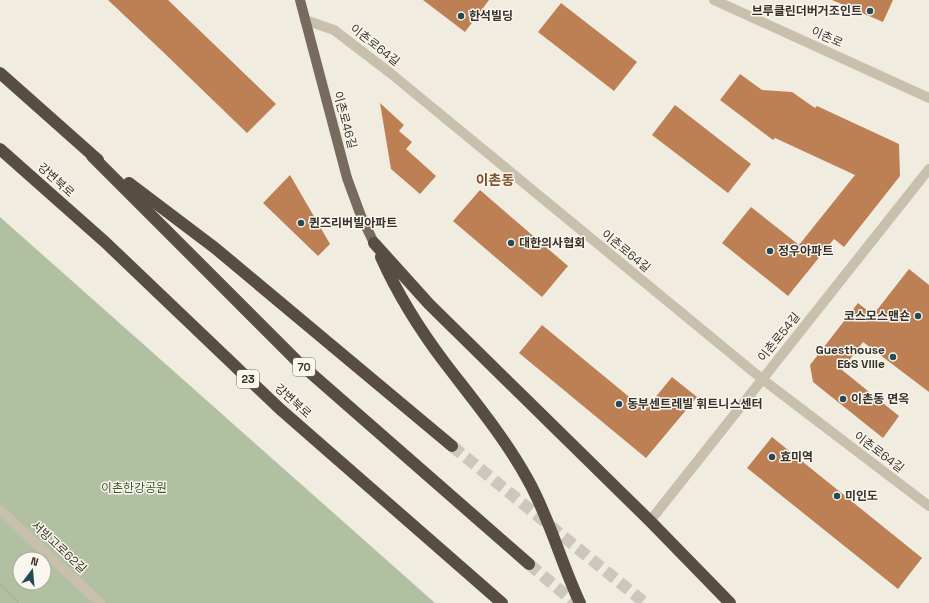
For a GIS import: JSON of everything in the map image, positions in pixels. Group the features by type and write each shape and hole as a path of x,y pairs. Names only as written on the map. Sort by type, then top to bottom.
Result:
{"highway":[{"path":"0,73 92,156 215,248 452,446"},
{"name":"강변북로","path":"0,149 105,242 280,409 502,603"},
{"name":"70","path":"92,156 297,361 529,564"},
{"path":"374,243 429,304 650,521 730,603"},
{"path":"374,243 410,313 445,363 486,416 528,480 542,509 580,603"}],"main road":[{"name":"이촌로46길","path":"300,0 347,178 361,216 374,243"}],"street":[{"name":"이촌로","path":"714,0 929,98"},
{"name":"이촌로64길","path":"305,20 334,30 388,72 762,379 929,506"},
{"name":"이촌로54길","path":"650,521 929,169"},
{"name":"서빙고로62길","path":"0,510 100,603"}],"path":[{"path":"0,584 19,603"}],"green space":[{"name":"이촌한강공원","path":"0,217 435,603 0,603"}],"building":[{"path":"108,0 168,0 276,104 247,133"},
{"name":"한석빌딩","path":"423,0 489,0 465,32"},
{"path":"832,0 893,0 883,22"},
{"path":"561,3 637,62 614,91 538,32"},
{"path":"740,74 762,90 792,92 815,108 817,106 899,144 900,176 844,247 834,239 788,296 722,243 751,207 799,245 855,175 775,138 773,140 720,100"},
{"path":"380,103 404,125 399,131 412,142 406,149 436,176 420,194 391,169"},
{"path":"675,105 751,164 728,193 652,135"},
{"name":"퀸즈리버빌아파트","path":"290,175 330,244 318,256 263,203"},
{"name":"대한의사협회","path":"480,190 568,266 542,297 453,221"},
{"path":"909,269 929,285 929,392 863,342 842,370 899,416 883,438 813,382 810,365 858,303 873,315"},
{"path":"542,325 645,410 672,377 697,397 646,458 519,353"},
{"path":"772,437 922,558 898,589 747,468"}],"tunnel":[{"path":"452,446 645,603"},
{"path":"529,564 575,603"}],"place":[{"name":"브루클린더버거조인트","path":"870,11"},
{"name":"한석빌딩","path":"461,16"},
{"name":"퀸즈리버빌아파트","path":"301,223"},
{"name":"대한의사협회","path":"511,243"},
{"name":"정우아파트","path":"770,251"},
{"name":"코스모스맨숀","path":"918,316"},
{"name":"Guesthouse E&S Ville","path":"893,357"},
{"name":"이촌동 면옥","path":"843,399"},
{"name":"동부센트레빌 휘트니스센터","path":"619,404"},
{"name":"효미역","path":"772,457"},
{"name":"미인도","path":"837,496"}],"district":[{"name":"이촌동","path":"495,180"}]}
